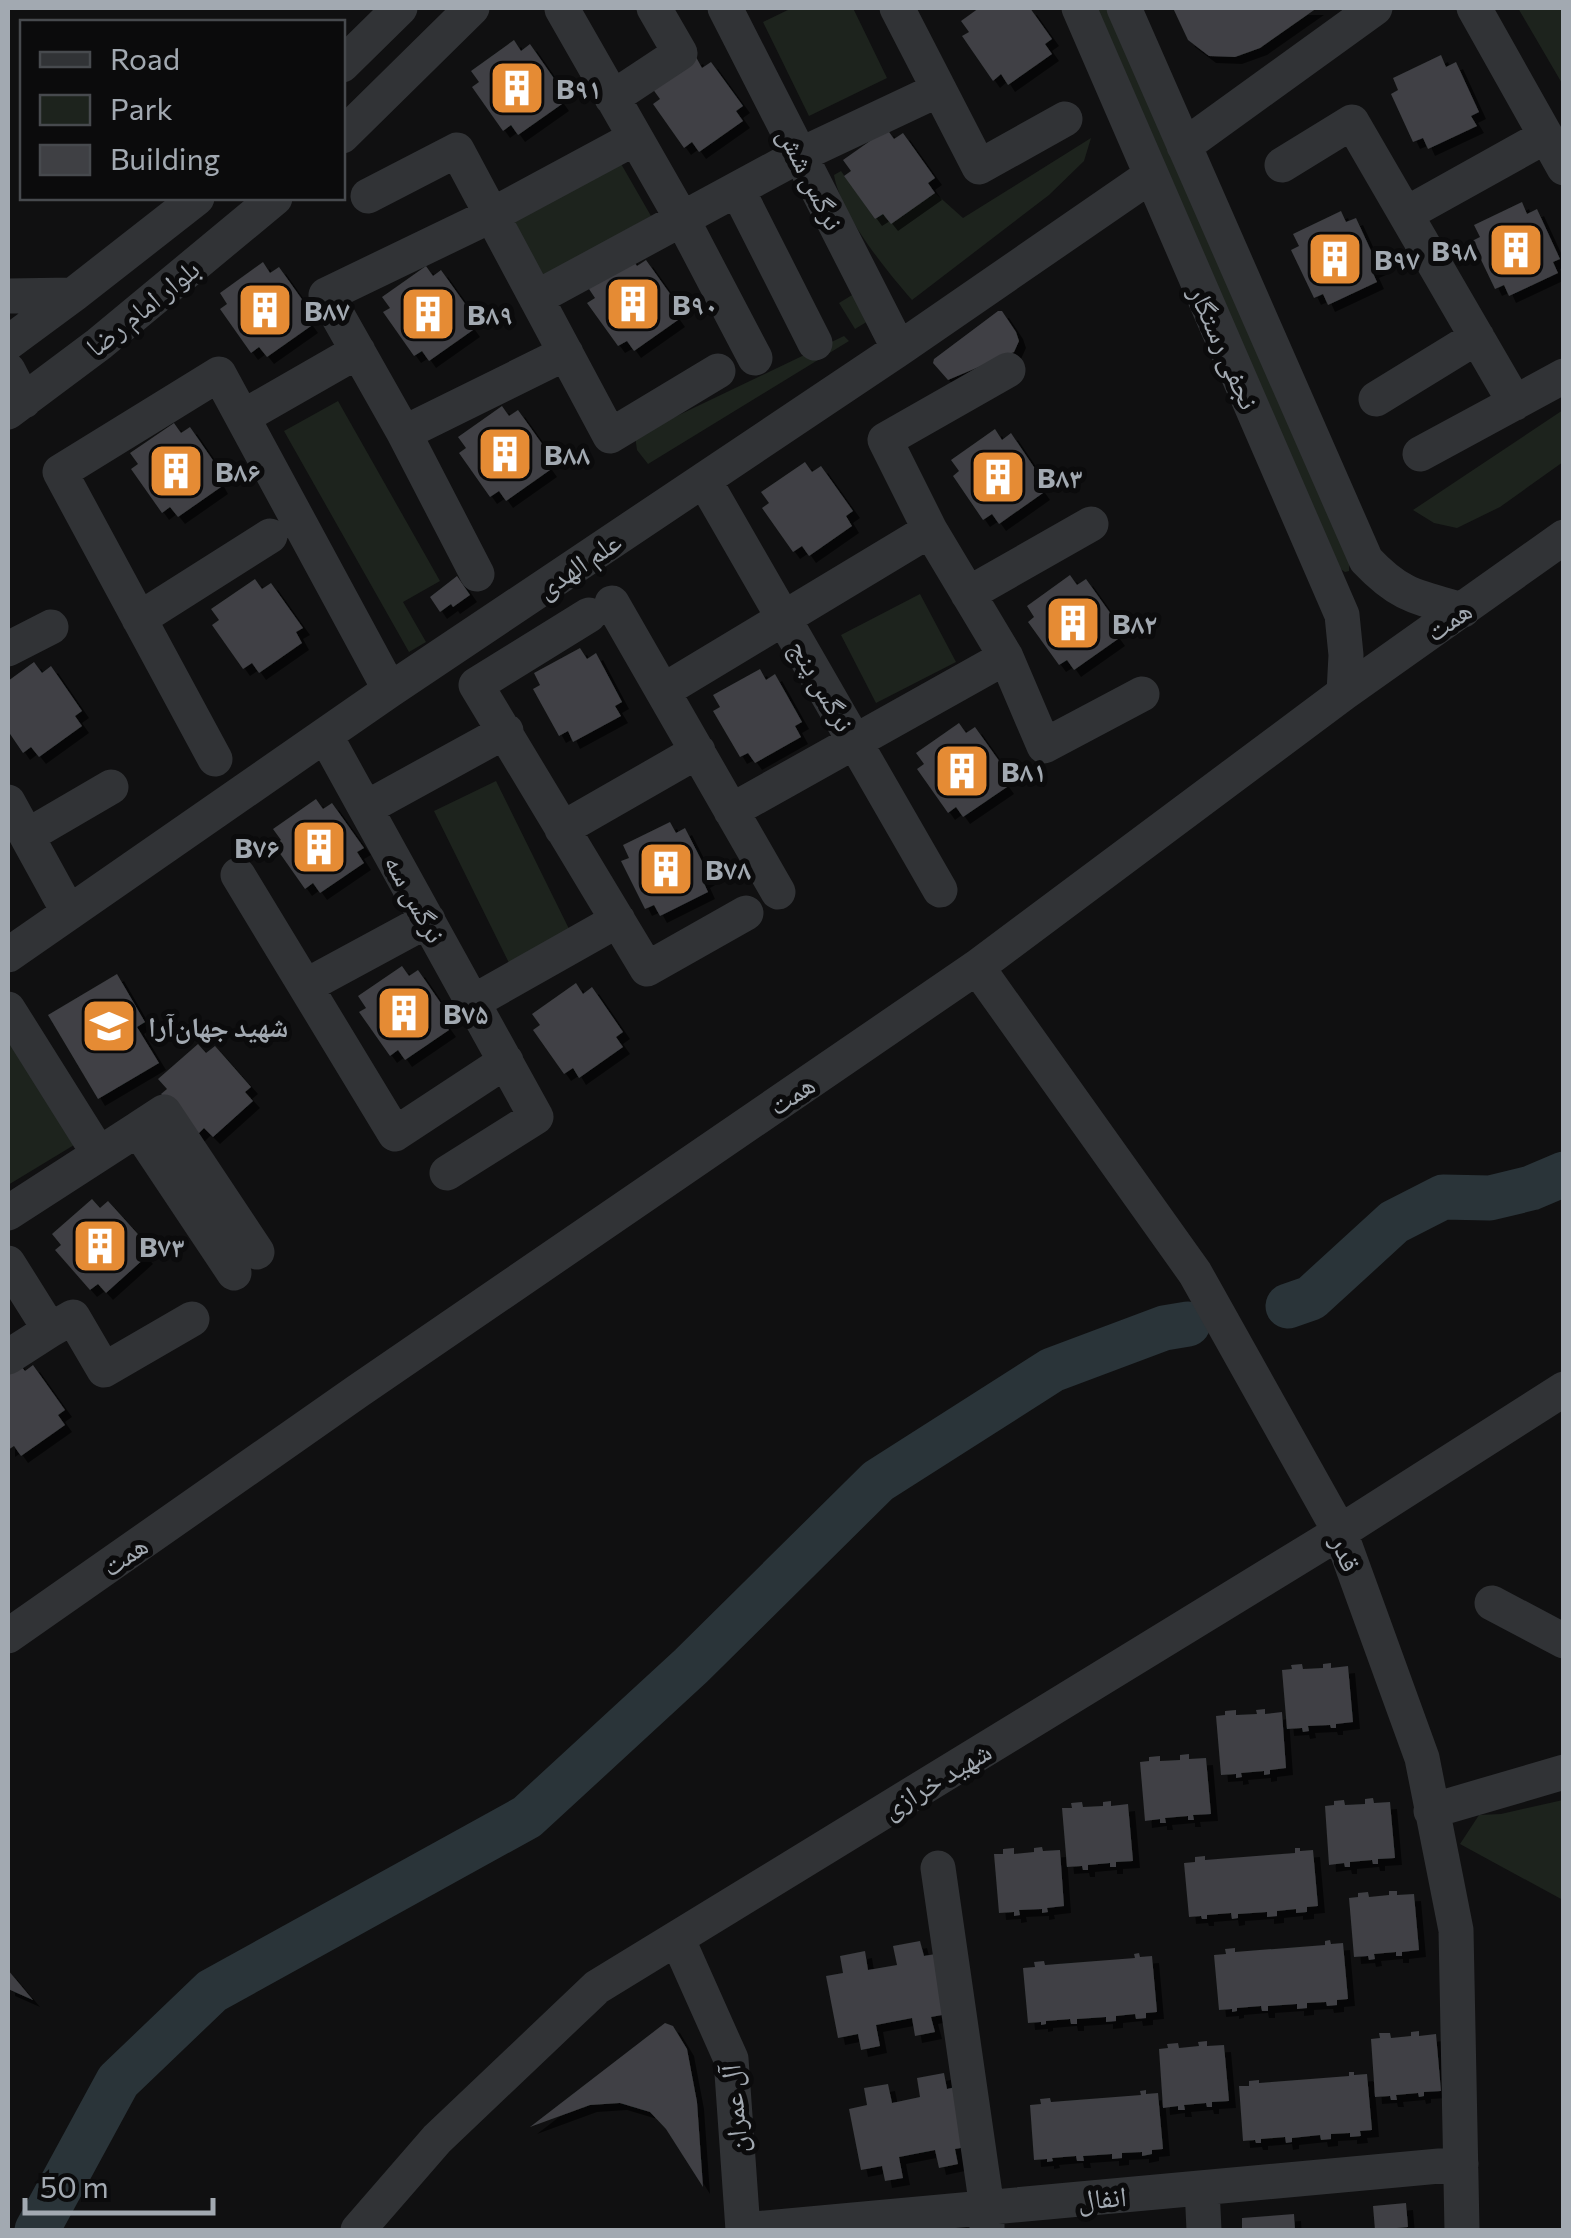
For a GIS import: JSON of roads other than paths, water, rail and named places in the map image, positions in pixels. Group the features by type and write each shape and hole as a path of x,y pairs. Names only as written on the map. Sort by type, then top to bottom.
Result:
{"street":[{"path":"345,62 400,8"},
{"path":"345,133 472,8"},
{"path":"612,98 680,54 654,8"},
{"path":"897,8 979,167 1065,119"},
{"name":"نجفی رستگار","path":"1079,8 1342,615 1344,693"},
{"name":"نجفی رستگار","path":"1124,8 1366,560 1386,582 1411,596 1462,610"},
{"path":"1184,146 1375,8"},
{"path":"1474,8 1564,168"},
{"path":"562,9 756,358"},
{"name":"نرگس شش","path":"728,9 899,349"},
{"path":"536,298 800,156 938,90"},
{"path":"1282,165 1352,122 1515,403"},
{"path":"1406,214 1546,136"},
{"path":"478,574 326,295 492,216 635,138"},
{"path":"368,196 458,150 610,436 718,371"},
{"name":"علم الهدی","path":"8,956 390,690 1150,176"},
{"path":"737,189 815,344"},
{"name":"بلوار امام رضا","path":"8,343 194,200"},
{"name":"بلوار امام رضا","path":"13,394 98,344 273,200"},
{"path":"8,296 74,295"},
{"path":"1376,399 1477,337"},
{"path":"243,417 358,351"},
{"path":"404,433 566,354"},
{"path":"1008,370 885,440 930,530 1006,657 1044,746 1142,694"},
{"path":"215,759 60,472 219,374 390,690"},
{"path":"1420,454 1564,376"},
{"name":"نرگس پنج","path":"704,480 940,890"},
{"path":"968,594 1091,524"},
{"path":"663,691 930,530"},
{"path":"139,619 270,536"},
{"name":"همت","path":"8,1636 977,966 1344,693 1564,537"},
{"path":"746,913 647,969 476,685 600,609 663,691 778,892"},
{"path":"8,649 50,627"},
{"path":"731,810 1006,657"},
{"path":"366,808 506,732"},
{"name":"نرگس سه","path":"325,735 536,1117 447,1173"},
{"path":"562,829 698,751"},
{"path":"27,836 110,787"},
{"path":"8,802 69,913"},
{"path":"238,875 395,1134 506,1061"},
{"path":"306,986 428,920"},
{"path":"473,1002 618,920"},
{"name":"قدر","path":"977,966 1195,1272 1340,1532 1422,1758 1456,1930 1462,2230"},
{"path":"8,1009 99,1154"},
{"path":"8,1213 138,1129 246,1263"},
{"path":"8,1263 50,1330"},
{"path":"8,1357 74,1317 104,1370 192,1319"},
{"name":"شهید خرازی","path":"358,2230 437,2139 597,1987 1340,1532 1564,1389"},
{"path":"1492,1602 1564,1641"},
{"path":"1431,1812 1564,1772"},
{"path":"938,1868 987,2219"},
{"name":"آل عمران","path":"677,1938 731,2059 743,2230"},
{"name":"انفال","path":"743,2230 987,2219 1202,2188 1461,2164"},
{"path":"1202,2188 1204,2230"}],"waterway":[{"path":"1288,1306 1311,1298 1394,1222 1443,1197 1490,1198 1531,1188 1564,1174"},
{"path":"37,2230 118,2081 212,1991 527,1817 691,1666 878,1481 1052,1370 1164,1328 1188,1324"}],"place":[{"name":"B۹۱","path":"517,88"},
{"name":"B۹۸","path":"1516,250"},
{"name":"B۹۷","path":"1335,259"},
{"name":"B۹۰","path":"633,304"},
{"name":"B۸۷","path":"265,310"},
{"name":"B۸۹","path":"428,314"},
{"name":"B۸۸","path":"505,454"},
{"name":"B۸۶","path":"176,471"},
{"name":"B۸۳","path":"998,477"},
{"name":"B۸۲","path":"1073,623"},
{"name":"B۸۱","path":"962,771"},
{"name":"B۷۶","path":"319,847"},
{"name":"B۷۸","path":"666,869"},
{"name":"B۷۵","path":"404,1013"},
{"name":"شهید جهان‌آرا","path":"109,1026"},
{"name":"B۷۳","path":"100,1246"}]}
